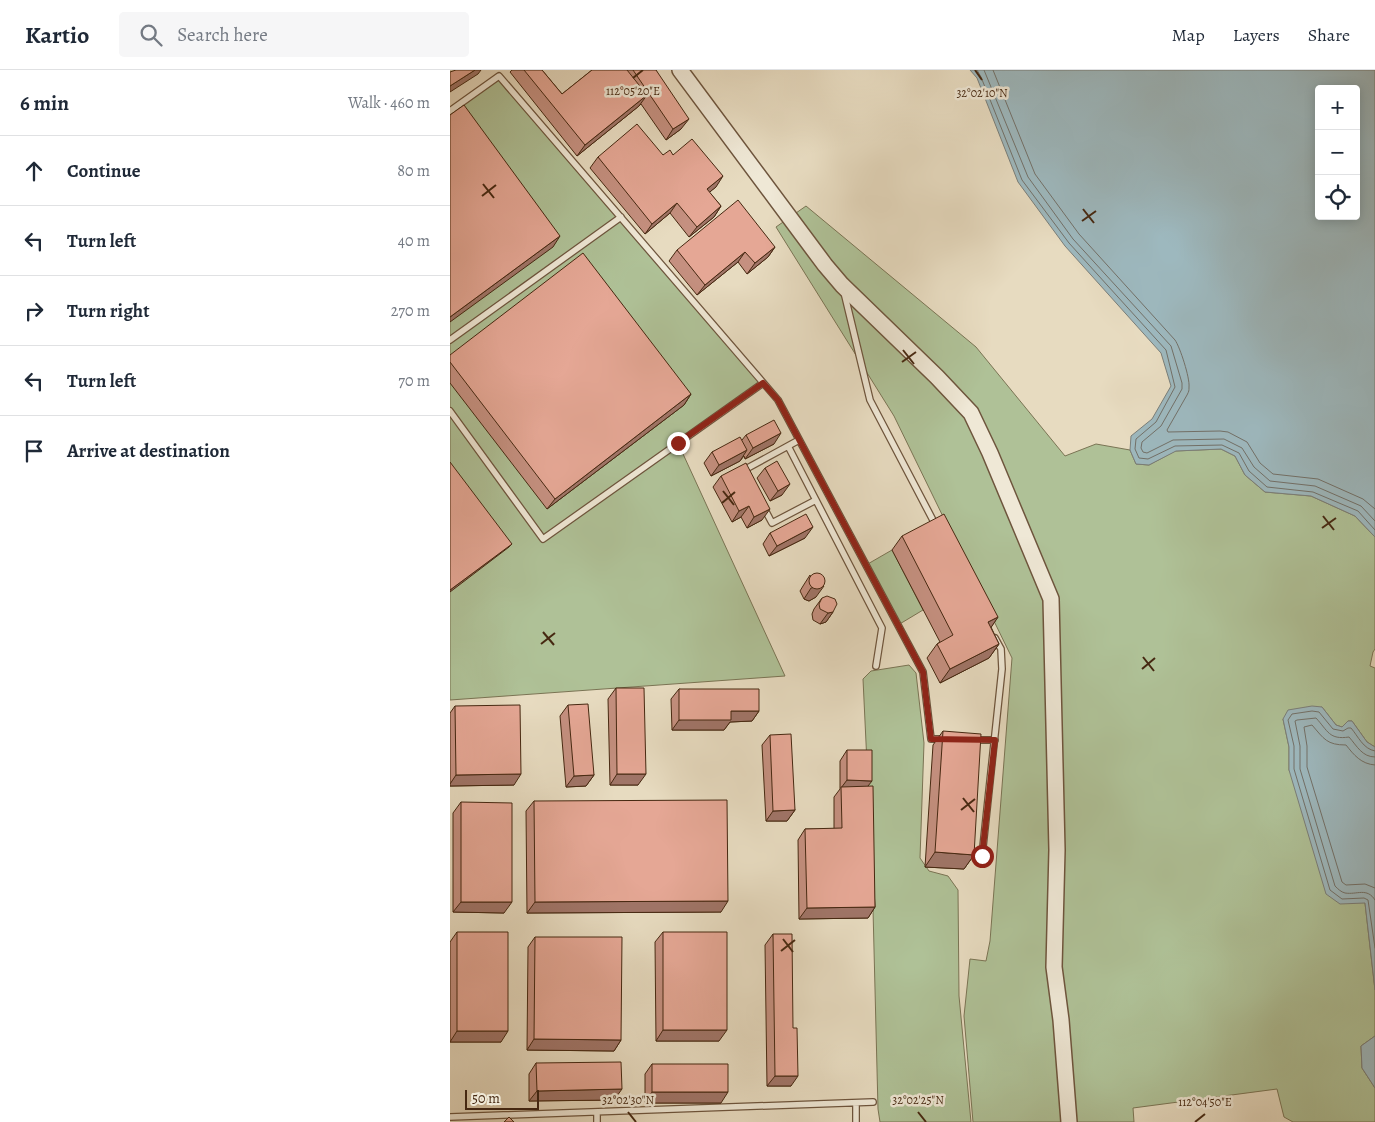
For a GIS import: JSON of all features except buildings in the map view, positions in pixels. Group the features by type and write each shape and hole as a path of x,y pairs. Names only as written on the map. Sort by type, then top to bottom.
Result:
{"street":[{"path":"680,70 824,266 971,413 990,453 1051,599 1058,850 1054,967 1061,1020 1069,1122"}],"lane":[{"path":"450,111 499,76 778,400 923,672 931,739 949,739"},
{"path":"450,340 621,218"},
{"path":"842,285 870,400 938,529"},
{"path":"450,411 543,539 763,383"},
{"path":"748,479 744,470 799,440"},
{"path":"788,446 882,628 876,666"},
{"path":"758,496 772,522 816,500"},
{"path":"982,856 1002,669 1001,649 992,632"},
{"path":"967,740 995,740"},
{"path":"450,1117 873,1102"},
{"path":"856,1103 856,1122"},
{"path":"596,1112 597,1122"},
{"path":"482,1116 488,1122"}],"green space":[{"path":"499,76 763,383 678,443 785,676 450,700 450,107"},
{"path":"806,206 976,347 1065,456 1096,444 1130,450 1136,464 1149,465 1175,451 1221,449 1235,456 1245,475 1265,492 1311,496 1355,516 1375,537 1375,649 1370,666 1375,668 1375,747 1367,742 1352,721 1348,721 1342,727 1336,725 1322,707 1283,719 1289,747 1289,770 1365,903 1375,990 1375,1036 1361,1046 1362,1068 1375,1088 1375,1122 1293,1122 1284,1117 1277,1089 1133,1108 1134,1122 973,1122 964,1016 970,959 986,961 990,941 1012,658 894,416 776,227"},
{"path":"892,550 923,610 898,625 866,565"},
{"path":"909,665 916,673 924,743 920,858 929,871 948,876 958,890 959,996 971,1122 880,1122 878,1109 872,869 863,679 871,671"}],"water":[{"path":"970,70 1375,70 1375,537 1355,516 1311,496 1265,492 1245,475 1235,456 1221,449 1176,451 1149,465 1136,464 1130,450 1131,436 1152,419 1171,386 1161,353 1065,246 1018,182 977,78"},
{"path":"1312,706 1322,707 1336,725 1342,727 1348,721 1352,721 1367,742 1375,747 1375,990 1365,903 1340,904 1326,894 1289,770 1289,747 1283,719 1288,710"},
{"path":"1375,1036 1375,1088 1362,1068 1361,1046"}],"route":[{"path":"678,443 763,383 778,400 923,672 931,739 995,740 982,856"}]}
